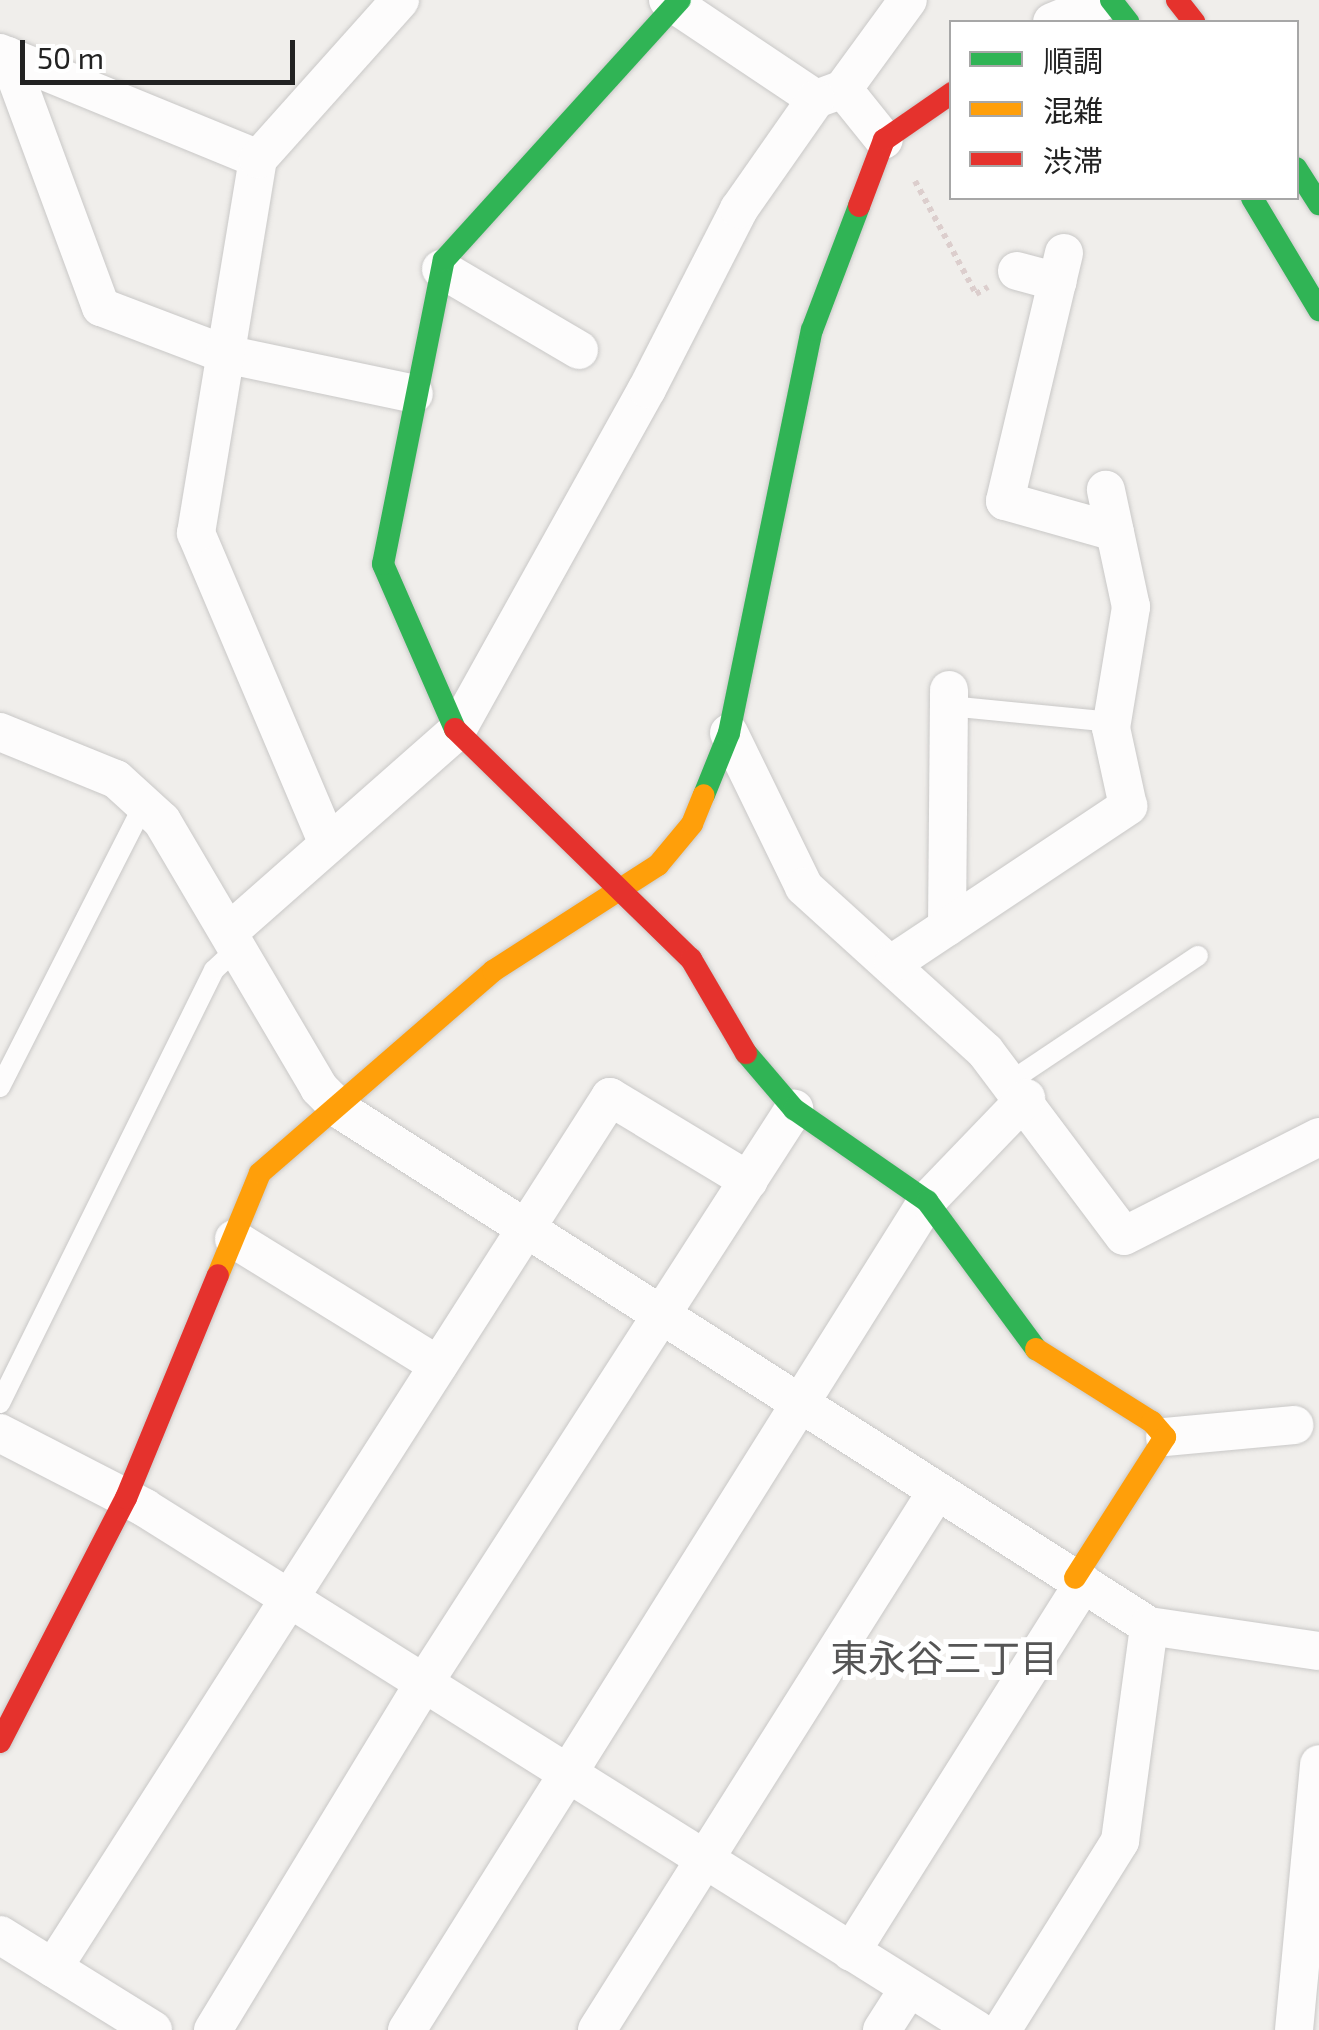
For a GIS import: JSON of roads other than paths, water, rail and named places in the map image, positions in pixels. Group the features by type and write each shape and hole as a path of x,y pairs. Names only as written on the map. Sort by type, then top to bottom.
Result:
{"main road":[{"path":"1108,0 1126,20"},
{"path":"1177,0 1192,20"},
{"path":"673,2 441,269 384,564 456,732 691,959 747,1054 794,1109 927,1201 1029,1345 1152,1422 1165,1437 1079,1580"},
{"path":"0,1742 126,1498 260,1173 493,971 623,890 658,864 692,824 729,732 812,330 884,140 949,94"},
{"path":"1299,173 1319,204"},
{"path":"1253,200 1319,310"}],"street":[{"path":"234,939 328,844 456,732 638,384 738,208 908,0"},
{"path":"1057,20 1108,0"},
{"path":"673,2 829,94 884,140"},
{"path":"328,844 196,533 258,160 386,3"},
{"path":"4,55 258,160"},
{"path":"4,55 101,307 226,354 414,394"},
{"path":"1018,270 1061,268 1005,501 1116,532"},
{"path":"441,269 579,350"},
{"path":"893,963 1128,806 1112,722 1132,607 1106,490"},
{"path":"947,927 949,698"},
{"path":"729,732 804,887 893,963 1018,1090 1124,1236 1319,1137"},
{"path":"5,744 116,779 144,804 194,867 319,1088 336,1106 798,1406 1149,1626 1319,1651"},
{"path":"407,2030 927,1201 1018,1090"},
{"path":"53,1968 610,1097 749,1181"},
{"path":"213,2030 422,1686 794,1109"},
{"path":"234,1239 438,1365"},
{"path":"1165,1437 1294,1425"},
{"path":"0,1433 126,1498 977,2030"},
{"path":"597,2030 937,1492"},
{"path":"850,1952 1079,1580"},
{"path":"1002,2030 1120,1841 1149,1626"},
{"path":"1294,2030 1319,1764"},
{"path":"0,1935 131,2024"},
{"path":"882,2030 909,1988"}],"lane":[{"path":"949,698 1112,722"},
{"path":"0,1087 144,804"},
{"path":"0,1403 214,970 234,939"},
{"path":"1018,1090 1198,956"}],"district":[{"name":"東永谷三丁目","path":"944,1658"}]}
